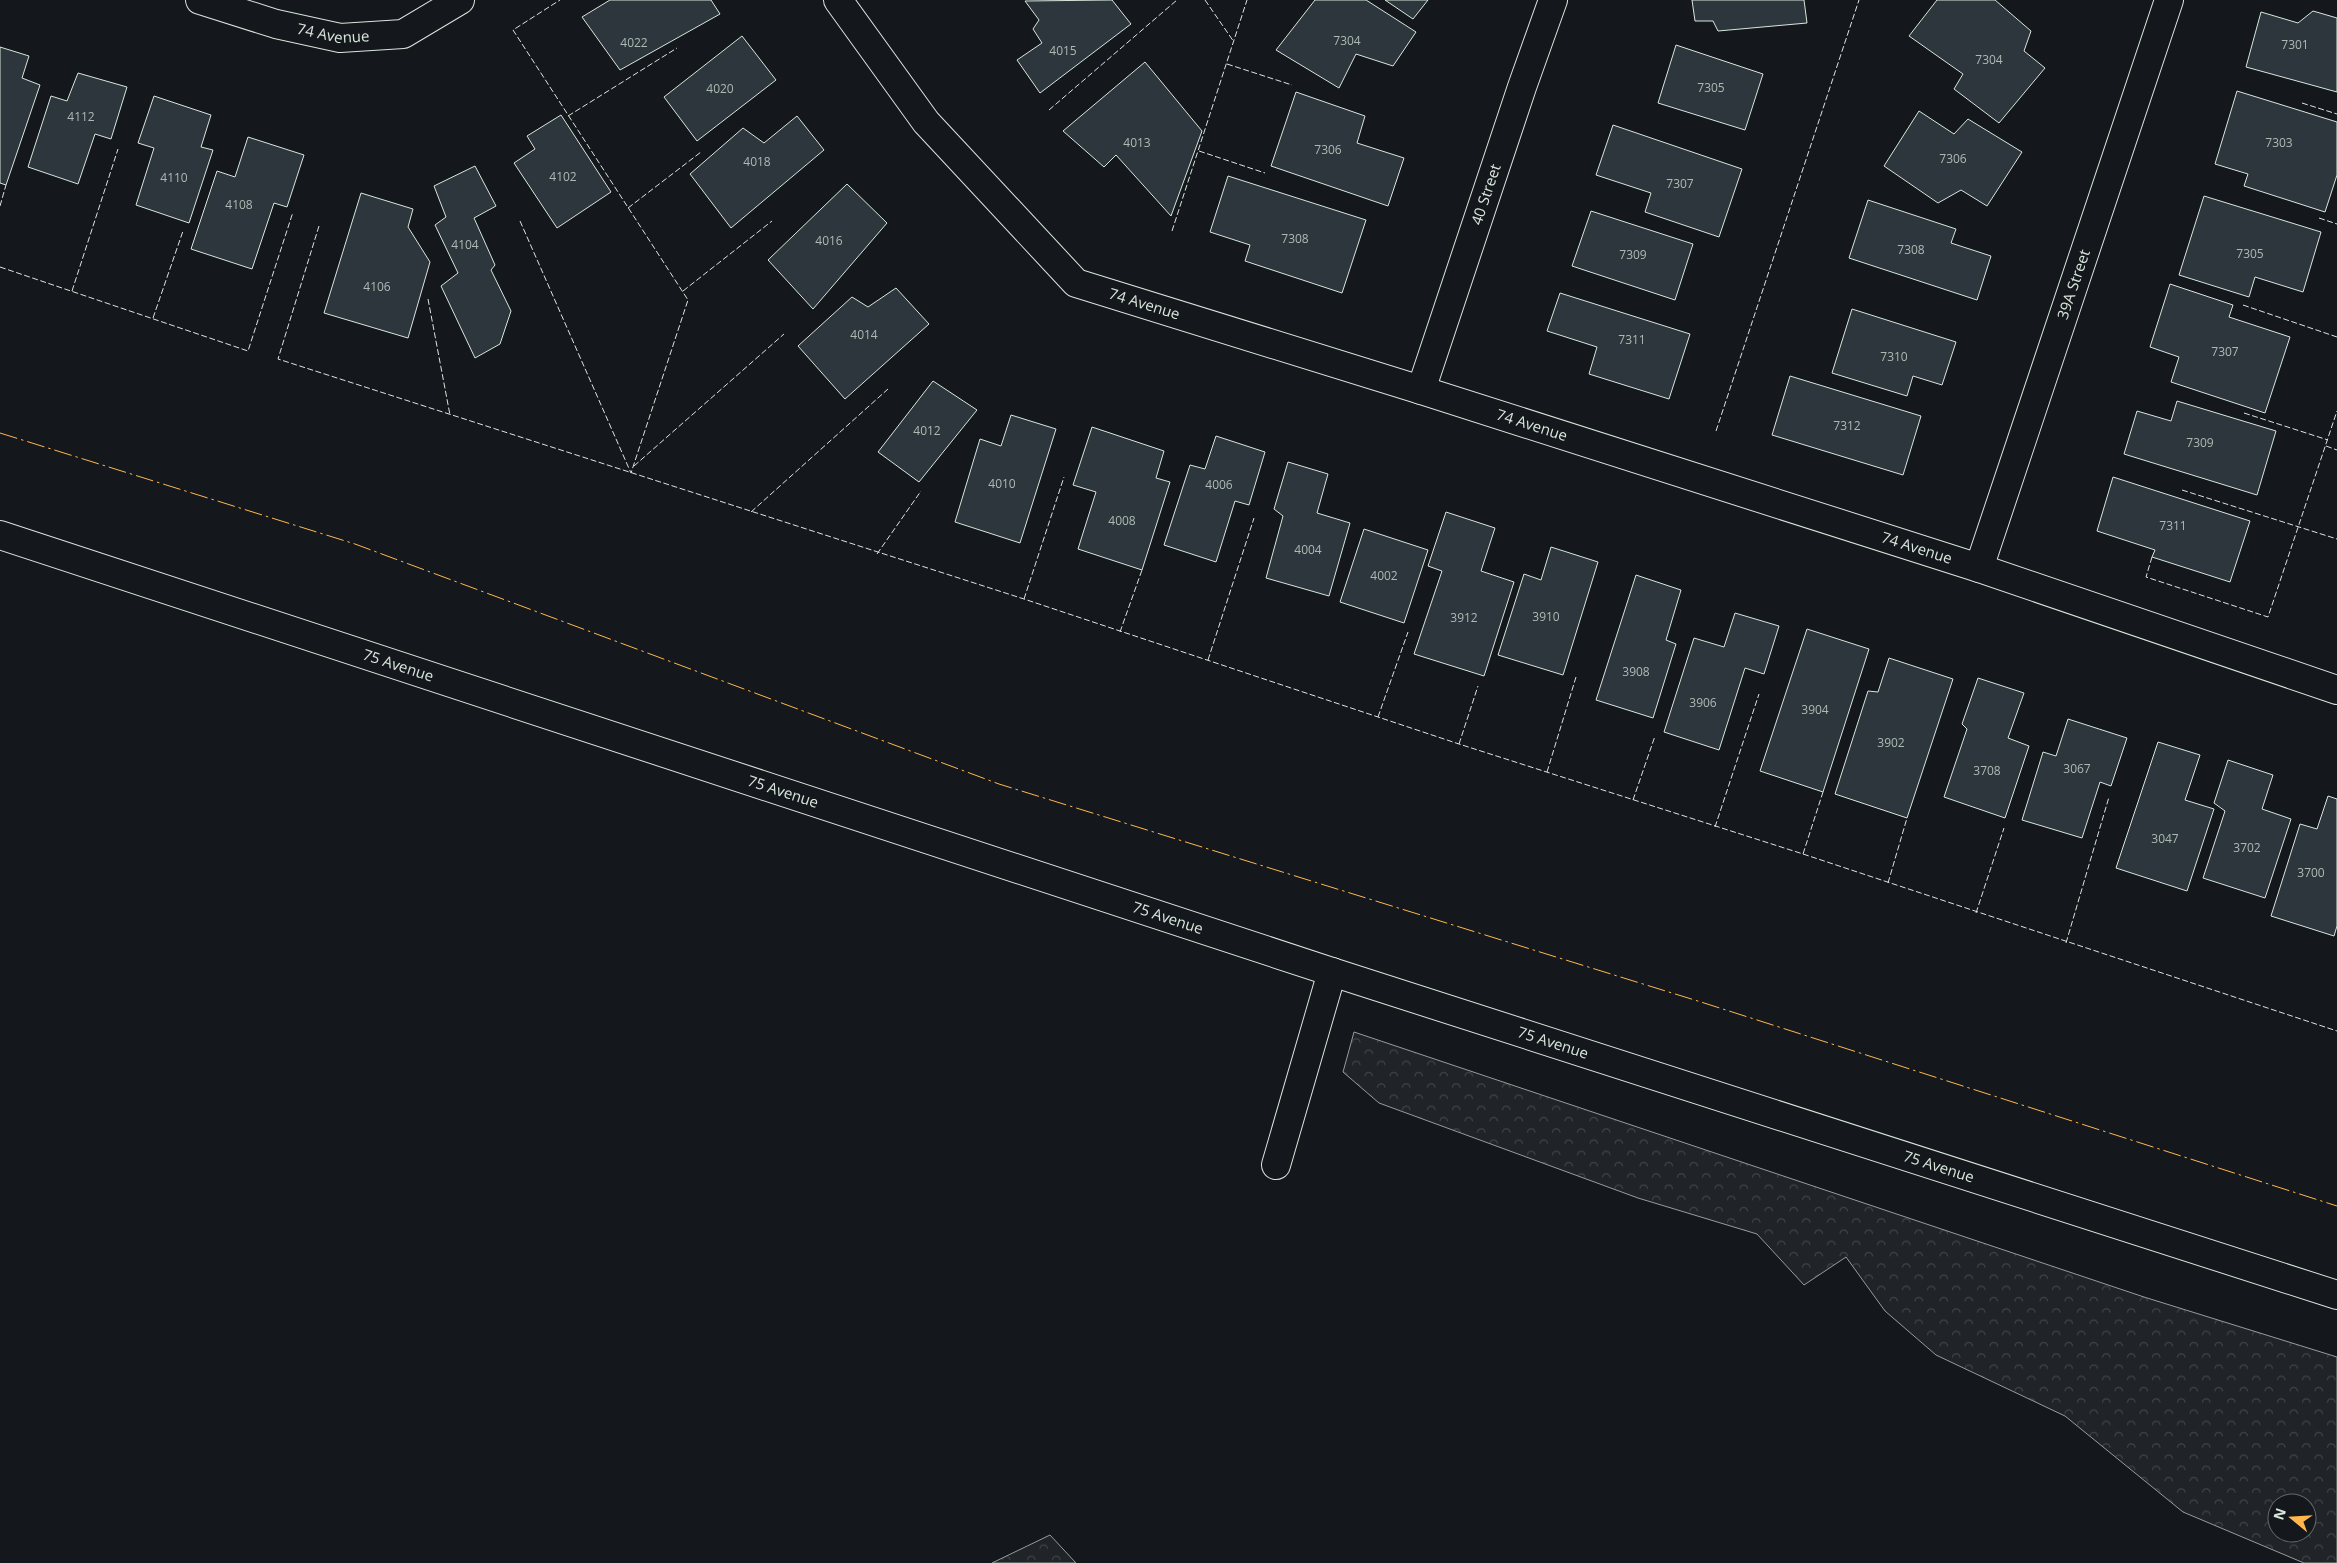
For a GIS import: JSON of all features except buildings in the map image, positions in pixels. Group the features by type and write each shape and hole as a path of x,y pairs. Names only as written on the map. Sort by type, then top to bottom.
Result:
{"street":[{"name":"74 Avenue","path":"200,0 276,24 340,38 403,34 460,0"},
{"name":"74 Avenue","path":"838,0 926,122 1076,283 1421,390 1979,568 2337,690"},
{"name":"40 Street","path":"1421,390 1522,87 1554,0"},
{"name":"39A Street","path":"1979,568 2170,0"},
{"name":"75 Avenue","path":"0,535 1332,972 2337,1295"},
{"path":"1276,1165 1332,972"}],"green space":[{"path":"1354,1032 2144,1297 2337,1357 2337,1563 2304,1563 2183,1512 2065,1416 1936,1355 1885,1311 1846,1257 1804,1285 1757,1234 1638,1198 1379,1103 1343,1072"},
{"path":"1050,1535 1076,1563 992,1563"}],"fence":[{"path":"520,221 631,473 688,300 513,30 560,0"},
{"path":"1049,110 1177,0"},
{"path":"1205,0 1234,42"},
{"path":"1172,231 1247,0"},
{"path":"1716,431 1859,0"},
{"path":"568,116 677,48"},
{"path":"1227,64 1292,85"},
{"path":"2302,103 2337,114"},
{"path":"72,291 118,149"},
{"path":"1199,151 1265,173"},
{"path":"628,208 701,152"},
{"path":"0,206 6,185"},
{"path":"0,267 248,351 293,212"},
{"path":"2319,218 2337,224"},
{"path":"683,291 772,221"},
{"path":"319,226 278,359 1024,599 1459,744 1803,854 2337,1031"},
{"path":"153,318 183,231"},
{"path":"428,299 450,415"},
{"path":"2243,305 2337,337"},
{"path":"634,466 784,334"},
{"path":"751,512 888,389"},
{"path":"2152,557 2146,577 2268,617 2337,411"},
{"path":"2244,413 2328,440"},
{"path":"2326,446 2337,450"},
{"path":"1024,599 1064,477"},
{"path":"2182,490 2337,539"},
{"path":"877,554 921,491"},
{"path":"1208,660 1254,518"},
{"path":"1120,632 1142,570"},
{"path":"1378,717 1408,632"},
{"path":"1547,772 1576,677"},
{"path":"1459,744 1478,686"},
{"path":"1715,827 1759,694"},
{"path":"1633,800 1655,736"},
{"path":"1803,854 1823,792"},
{"path":"2066,943 2109,797"},
{"path":"1888,883 1907,818"},
{"path":"1976,913 2004,828"}],"power":[{"path":"0,433 355,544 999,784 1701,1002 2337,1206"}]}
